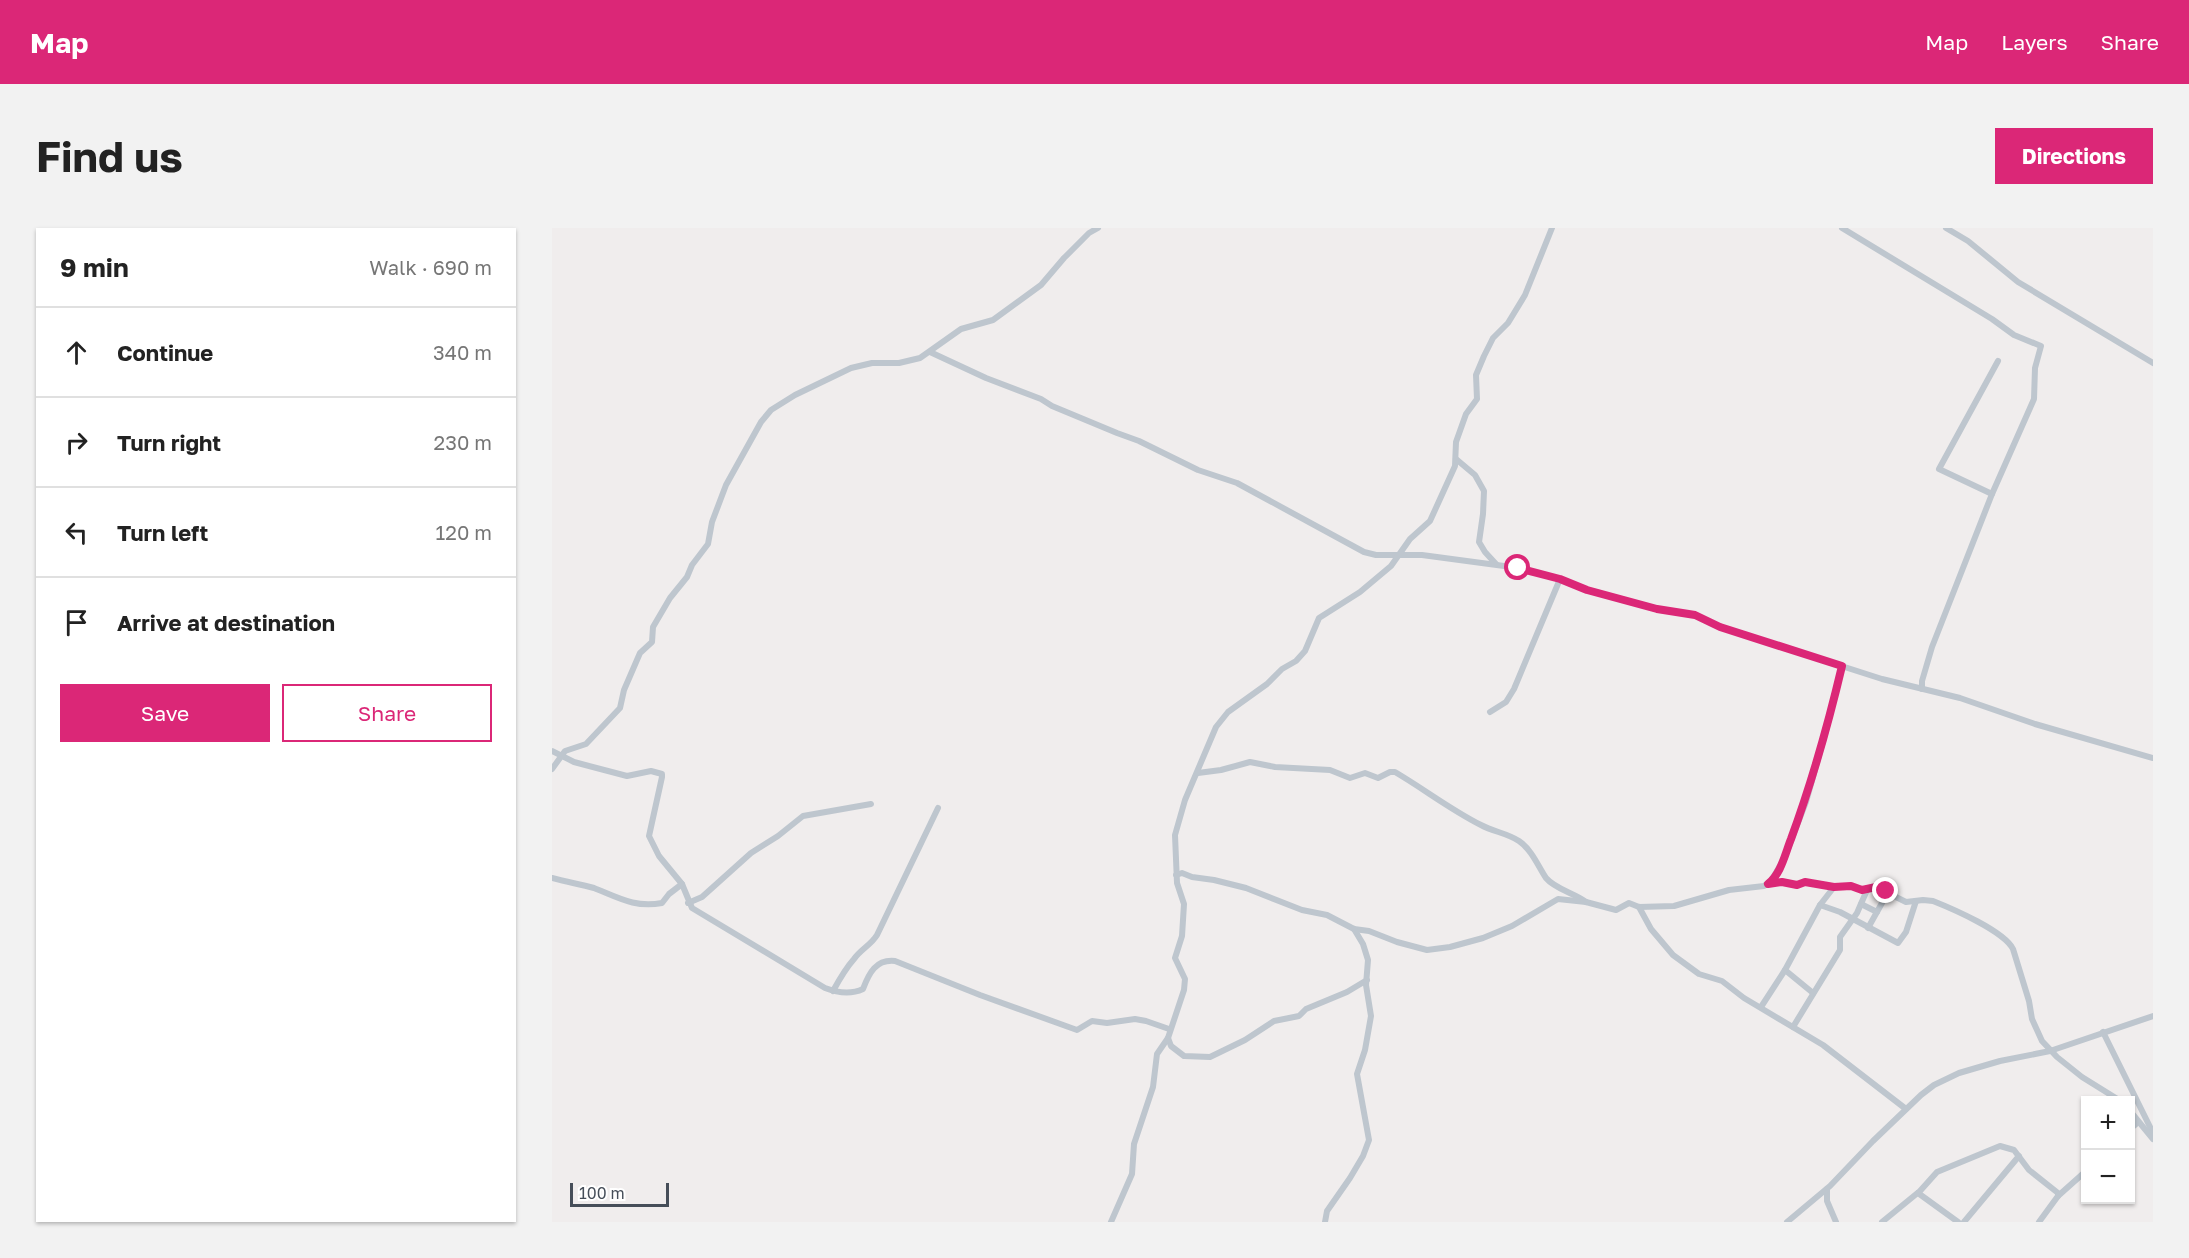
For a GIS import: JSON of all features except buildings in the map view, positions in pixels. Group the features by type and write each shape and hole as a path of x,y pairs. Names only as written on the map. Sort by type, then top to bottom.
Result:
{"street":[{"path":"552,769 565,751 586,744 621,708 624,690 640,653 652,642 653,627 670,598 687,577 692,565 708,544 712,522 726,485 771,410 795,395 850,368 872,363 910,361 930,352 951,334 972,325 993,320 1041,285 1089,233 1098,228"},
{"path":"1111,1222 1131,1174 1134,1144 1153,1087 1157,1054 1168,1038 1185,984 1176,958 1176,950 1182,936 1184,904 1176,875 1175,835 1185,800 1216,727 1222,718 1267,684 1282,669 1296,661 1305,651 1319,618 1360,591 1391,566 1410,539 1430,521 1450,480 1456,459 1457,438 1466,414 1477,399 1476,375 1493,338 1508,323 1525,295 1552,228"},
{"path":"1842,228 2014,335 2041,346 2035,368 2034,399 1992,494 1932,647 1922,681 1922,689"},
{"path":"1946,228 1968,241 2018,282 2153,363"},
{"path":"930,352 986,378 1139,441 1198,470 1237,483 1355,549 1376,555 1422,555 1496,565 1560,579 1587,590 1657,609 1695,615 1720,627 1842,666 1960,698 2035,724 2153,758"},
{"path":"1992,494 1940,469 1998,361"},
{"path":"1456,459 1475,475 1484,491 1483,514 1478,537 1481,546 1496,565"},
{"path":"1490,712 1506,702 1514,689 1560,579"},
{"path":"1768,884 1784,859 1806,802 1842,666"},
{"path":"552,751 574,762 627,776 651,771 662,774 649,836 659,856 682,884 688,903 700,915 833,991 855,993 863,989 870,970 888,960 1077,1030 1092,1021 1107,1023 1135,1019 1169,1029"},
{"path":"1198,773 1221,770 1250,762 1275,767 1330,770 1350,778 1365,773 1378,778 1395,772 1442,804 1480,825 1504,833 1521,842 1553,884 1577,895 1586,902"},
{"path":"688,903 702,897 751,854 803,816 871,804"},
{"path":"833,991 852,960 862,949 871,944 877,935 938,808"},
{"path":"1176,875 1186,874 1192,878 1214,880 1246,888 1302,909 1327,915 1354,929 1369,931 1420,948 1438,950 1484,938 1512,926 1558,899 1586,902 1613,910 1629,903 1639,907 1674,906 1723,891 1782,882 1797,885 1805,882 1834,887 1851,886 1867,890 1876,887 1906,902 1929,900 1953,909 1997,933 2010,943 2029,1001 2031,1019 2042,1041 2050,1051 2090,1083 2114,1096"},
{"path":"552,878 646,906 662,903 682,884"},
{"path":"1761,1006 1785,970 1820,905 1834,887"},
{"path":"1793,1027 1840,950 1840,937 1853,920 1867,890"},
{"path":"1868,928 1886,891"},
{"path":"1820,905 1894,942 1899,942 1906,932 1916,901"},
{"path":"1861,904 1877,912"},
{"path":"1639,907 1651,929 1673,955 1699,974 1722,981 1744,998 1761,1006 1834,1053 1906,1109"},
{"path":"1325,1222 1328,1210 1363,1156 1369,1140 1357,1074 1365,1050 1371,1016 1366,988 1368,954 1354,929"},
{"path":"1785,970 1814,993"},
{"path":"1168,1038 1173,1048 1184,1056 1210,1057 1245,1040 1276,1020 1299,1016 1305,1009 1347,992 1367,980"},
{"path":"1836,1222 1826,1197 1826,1190 1906,1109 1934,1085 1959,1073 2000,1061 2050,1051 2153,1016"},
{"path":"2103,1032 2153,1133"},
{"path":"2135,1117 2153,1139"},
{"path":"1882,1222 1899,1210 1937,1172 2000,1146 2014,1150 2029,1170 2058,1193 2058,1196"},
{"path":"1964,1222 2019,1156"},
{"path":"2039,1222 2058,1196 2081,1175"},
{"path":"1787,1222 1830,1186"},
{"path":"1918,1192 1958,1222"}],"route":[{"path":"1518,568 1560,579 1581,589 1657,609 1695,615 1720,627 1842,666 1806,802 1784,859 1768,884 1782,882 1797,885 1805,882 1834,887 1851,886 1862,890 1876,887 1886,891"}]}
